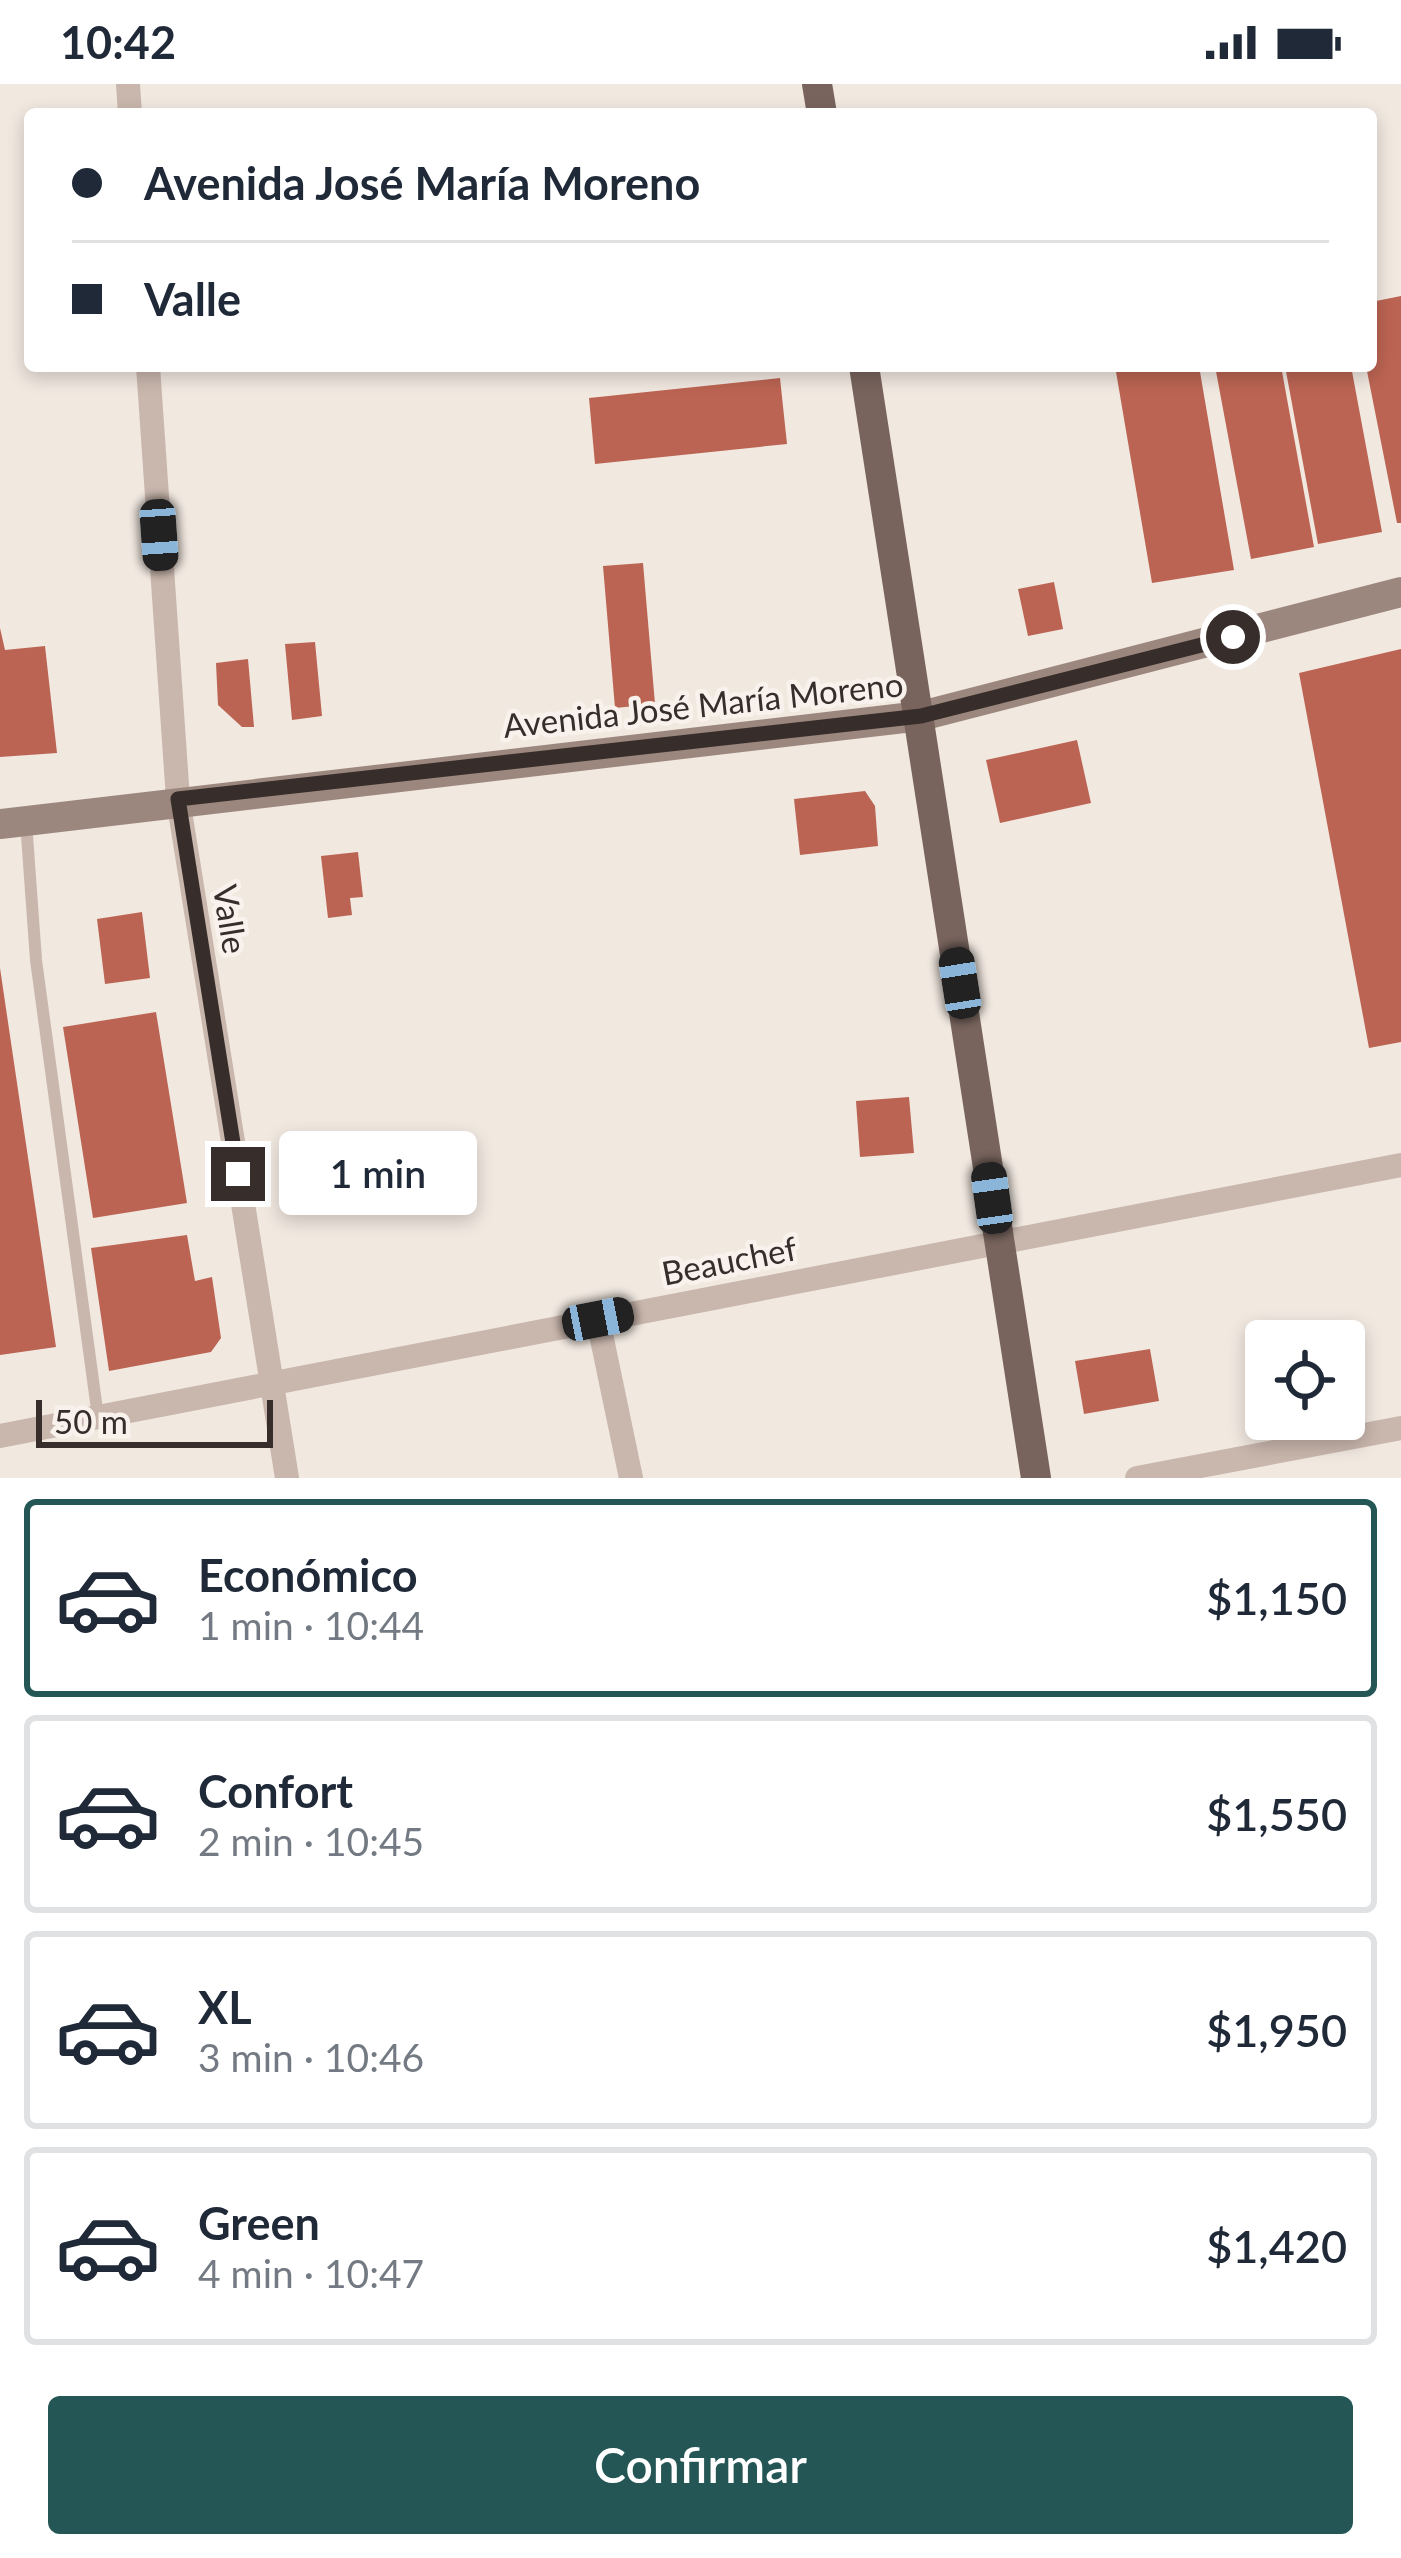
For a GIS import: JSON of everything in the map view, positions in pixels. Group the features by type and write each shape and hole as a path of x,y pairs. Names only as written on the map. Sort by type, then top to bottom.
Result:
{"main road":[{"path":"865,372 1036,1478"},
{"name":"Avenida José María Moreno","path":"13,822 178,799 921,716 1401,592"}],"street":[{"name":"Valle","path":"148,372 178,799 287,1478"},
{"name":"Beauchef","path":"0,1436 1401,1165"},
{"path":"598,1319 631,1478"},
{"path":"1137,1478 1401,1428"}],"lane":[{"path":"13,822 98,1417"}],"building":[{"path":"1401,296 1401,523 1397,523 1367,372 1377,372 1377,301"},
{"path":"1116,372 1200,372 1234,570 1152,583"},
{"path":"1216,372 1282,372 1314,547 1251,559"},
{"path":"1286,372 1352,372 1382,532 1318,544"},
{"path":"780,378 787,444 595,464 589,398"},
{"path":"643,563 655,704 615,708 603,566"},
{"path":"1054,582 1063,629 1028,636 1018,589"},
{"path":"0,628 5,650 45,646 57,753 0,757"},
{"path":"315,642 322,716 292,720 285,644"},
{"path":"1401,649 1401,1042 1369,1048 1299,673"},
{"path":"248,659 254,727 242,727 218,705 216,663"},
{"path":"1077,740 1091,803 1000,823 986,760"},
{"path":"865,791 875,806 878,846 800,855 794,799"},
{"path":"358,852 363,897 350,898 352,915 328,918 321,856"},
{"path":"142,912 150,978 105,984 97,919"},
{"path":"0,968 56,1347 0,1355"},
{"path":"156,1012 187,1203 93,1218 63,1027"},
{"path":"909,1097 914,1153 860,1157 856,1101"},
{"path":"187,1235 195,1281 212,1277 221,1338 211,1352 109,1371 91,1248"},
{"path":"1150,1349 1159,1401 1084,1414 1075,1361"}],"route":[{"path":"238,1174 178,799 921,716 1233,637"}]}
